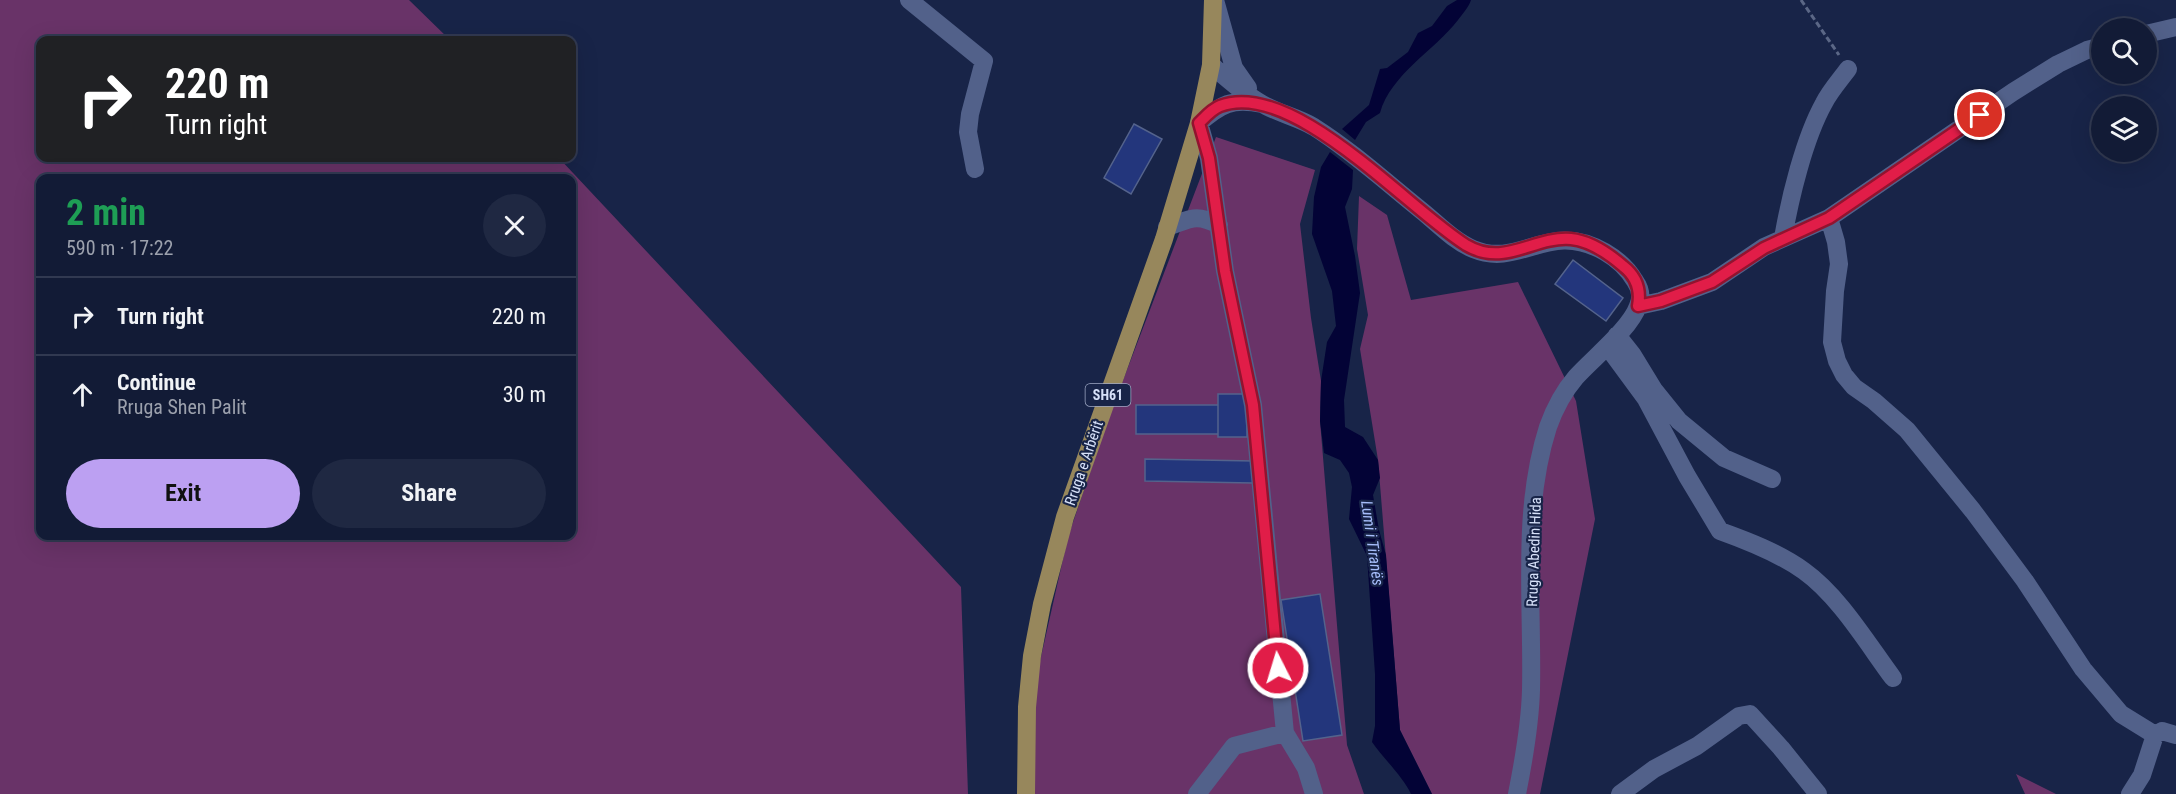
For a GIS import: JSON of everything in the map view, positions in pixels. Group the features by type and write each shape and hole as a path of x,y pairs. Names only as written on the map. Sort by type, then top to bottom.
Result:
{"main road":[{"name":"Rruga e Arbërit","path":"1026,794 1027,707 1032,656 1042,604 1065,517 1167,227 1199,123 1210,65 1214,0"}],"street":[{"path":"909,0 984,61 970,114 968,132 975,169"},
{"path":"1214,0 1234,68 1263,105"},
{"path":"2157,31 2176,27"},
{"path":"1314,794 1306,768 1285,733 1253,405 1234,320 1209,158 1199,123 1219,106 1243,102 1263,105 1313,126 1373,171 1455,238 1474,249 1505,254 1556,240 1572,239 1591,244 1610,255 1627,269 1636,282 1640,294 1638,306 1661,301 1712,282 1782,238 1829,218 2013,92 2058,64 2091,49"},
{"path":"1210,65 1263,105"},
{"path":"1782,238 1812,128 1824,102 1848,69"},
{"path":"1167,227 1203,217 1219,225"},
{"path":"1829,218 1839,264 1832,342 1844,375 1854,387 1882,406 1907,430 1973,511 2025,581 2083,669 2121,714 2155,735"},
{"name":"Rruga Abedin Hida","path":"1518,794 1526,746 1531,692 1532,514 1548,428 1560,401 1575,378 1612,341 1638,306"},
{"path":"1612,341 1632,354 1654,390 1679,421 1724,458 1772,479"},
{"path":"1612,341 1720,531 1747,540 1804,571 1828,592 1893,678"},
{"path":"1620,794 1654,768 1697,746 1739,716 1750,714 1818,794"},
{"path":"2130,794 2142,775 2155,735 2162,731 2176,735"},
{"path":"1197,794 1234,746 1285,733"}],"path":[{"path":"1801,0 1848,69"}],"shaded area":[{"path":"0,0 409,0 446,36 36,36 36,162 563,162 574,174 36,174 36,540 576,540 576,176 961,587 968,794 0,794"},
{"path":"1216,137 1315,170 1300,224 1321,381 1320,421 1347,745 1364,794 1032,794 1034,688 1068,537 1109,417"},
{"path":"1359,196 1387,215 1411,300 1518,282 1576,401 1595,519 1540,794 1432,794 1400,730 1378,460 1360,349 1368,315 1357,249"},
{"path":"2016,774 2056,794 2025,794"}],"water":[{"path":"1457,0 1471,0 1466,10 1448,31 1393,86 1380,113 1366,122 1355,140 1342,129 1369,105 1380,69 1387,68 1408,52 1418,33 1432,26 1447,6"},
{"name":"Lumi i Tiranës","path":"1330,152 1353,170 1352,189 1345,207 1360,293 1344,400 1345,427 1363,437 1378,460 1380,478 1373,495 1386,555 1400,730 1432,794 1411,794 1404,781 1372,742 1375,726 1375,674 1367,556 1349,519 1352,487 1349,473 1340,460 1324,453 1320,421 1321,381 1327,342 1336,326 1332,291 1312,234 1314,197 1321,167"}],"building":[{"path":"1134,124 1162,139 1131,194 1104,178"},
{"path":"1573,260 1623,298 1606,321 1555,284"},
{"path":"1218,394 1247,394 1247,437 1218,437"},
{"path":"1136,405 1218,405 1218,434 1136,434"},
{"path":"1145,459 1254,461 1253,483 1145,481"},
{"path":"1320,594 1342,735 1303,741 1281,600"}],"route":[{"path":"1278,668 1253,405 1225,271 1209,158 1199,123 1214,109 1233,103 1254,103 1313,126 1373,171 1455,238 1474,249 1505,254 1556,240 1572,239 1591,244 1610,255 1627,269 1636,282 1640,294 1638,306 1661,301 1712,282 1764,248 1829,218 1980,115"}]}
